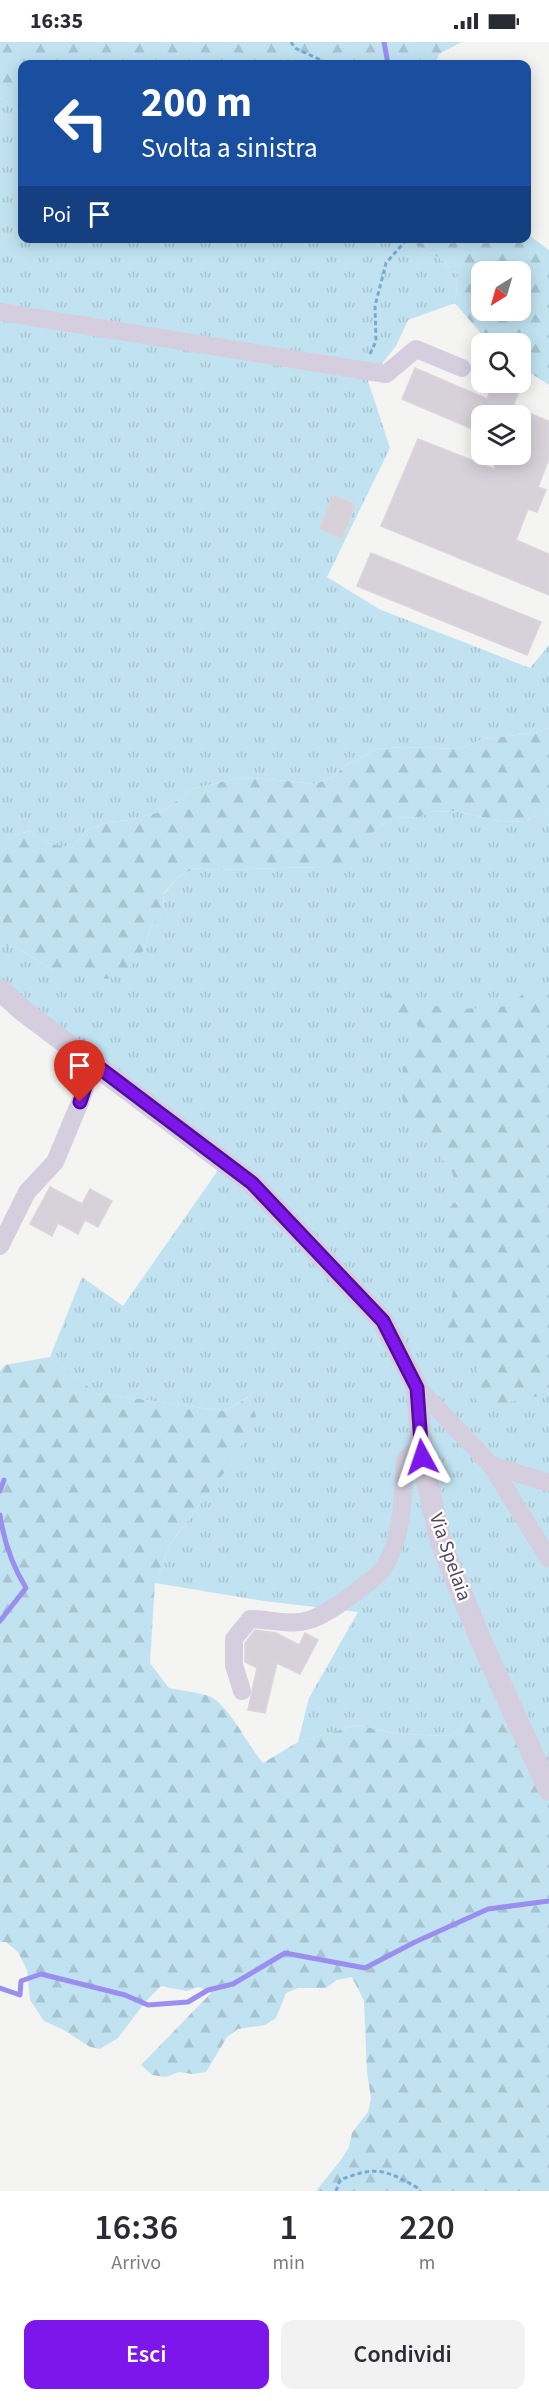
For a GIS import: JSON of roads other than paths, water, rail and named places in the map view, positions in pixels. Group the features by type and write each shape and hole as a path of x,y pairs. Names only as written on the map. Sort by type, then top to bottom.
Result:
{"street":[{"path":"0,312 386,374 416,348 462,368"},
{"name":"Via Spelaia","path":"0,990 22,1010 252,1183 383,1321 417,1388 421,1444 431,1501 447,1558 482,1643 549,1790"},
{"path":"0,1246 27,1192 55,1162 80,1102 93,1063"},
{"path":"417,1388 490,1465 549,1559"},
{"path":"242,1691 234,1665 234,1640 250,1619 278,1622 309,1620 345,1601 381,1570 395,1543 402,1502 405,1460 421,1444"},
{"path":"490,1465 549,1483"}],"waterway":[{"path":"384,42 387,60"},
{"path":"0,1491 4,1480"},
{"path":"0,1515 9,1553 26,1588 0,1621"},
{"path":"0,1988 20,1995 21,1981 41,1974 125,1995 148,2005 188,2002 208,1990 233,1984 285,1953 365,1968 415,1942 488,1909 549,1901"}]}
